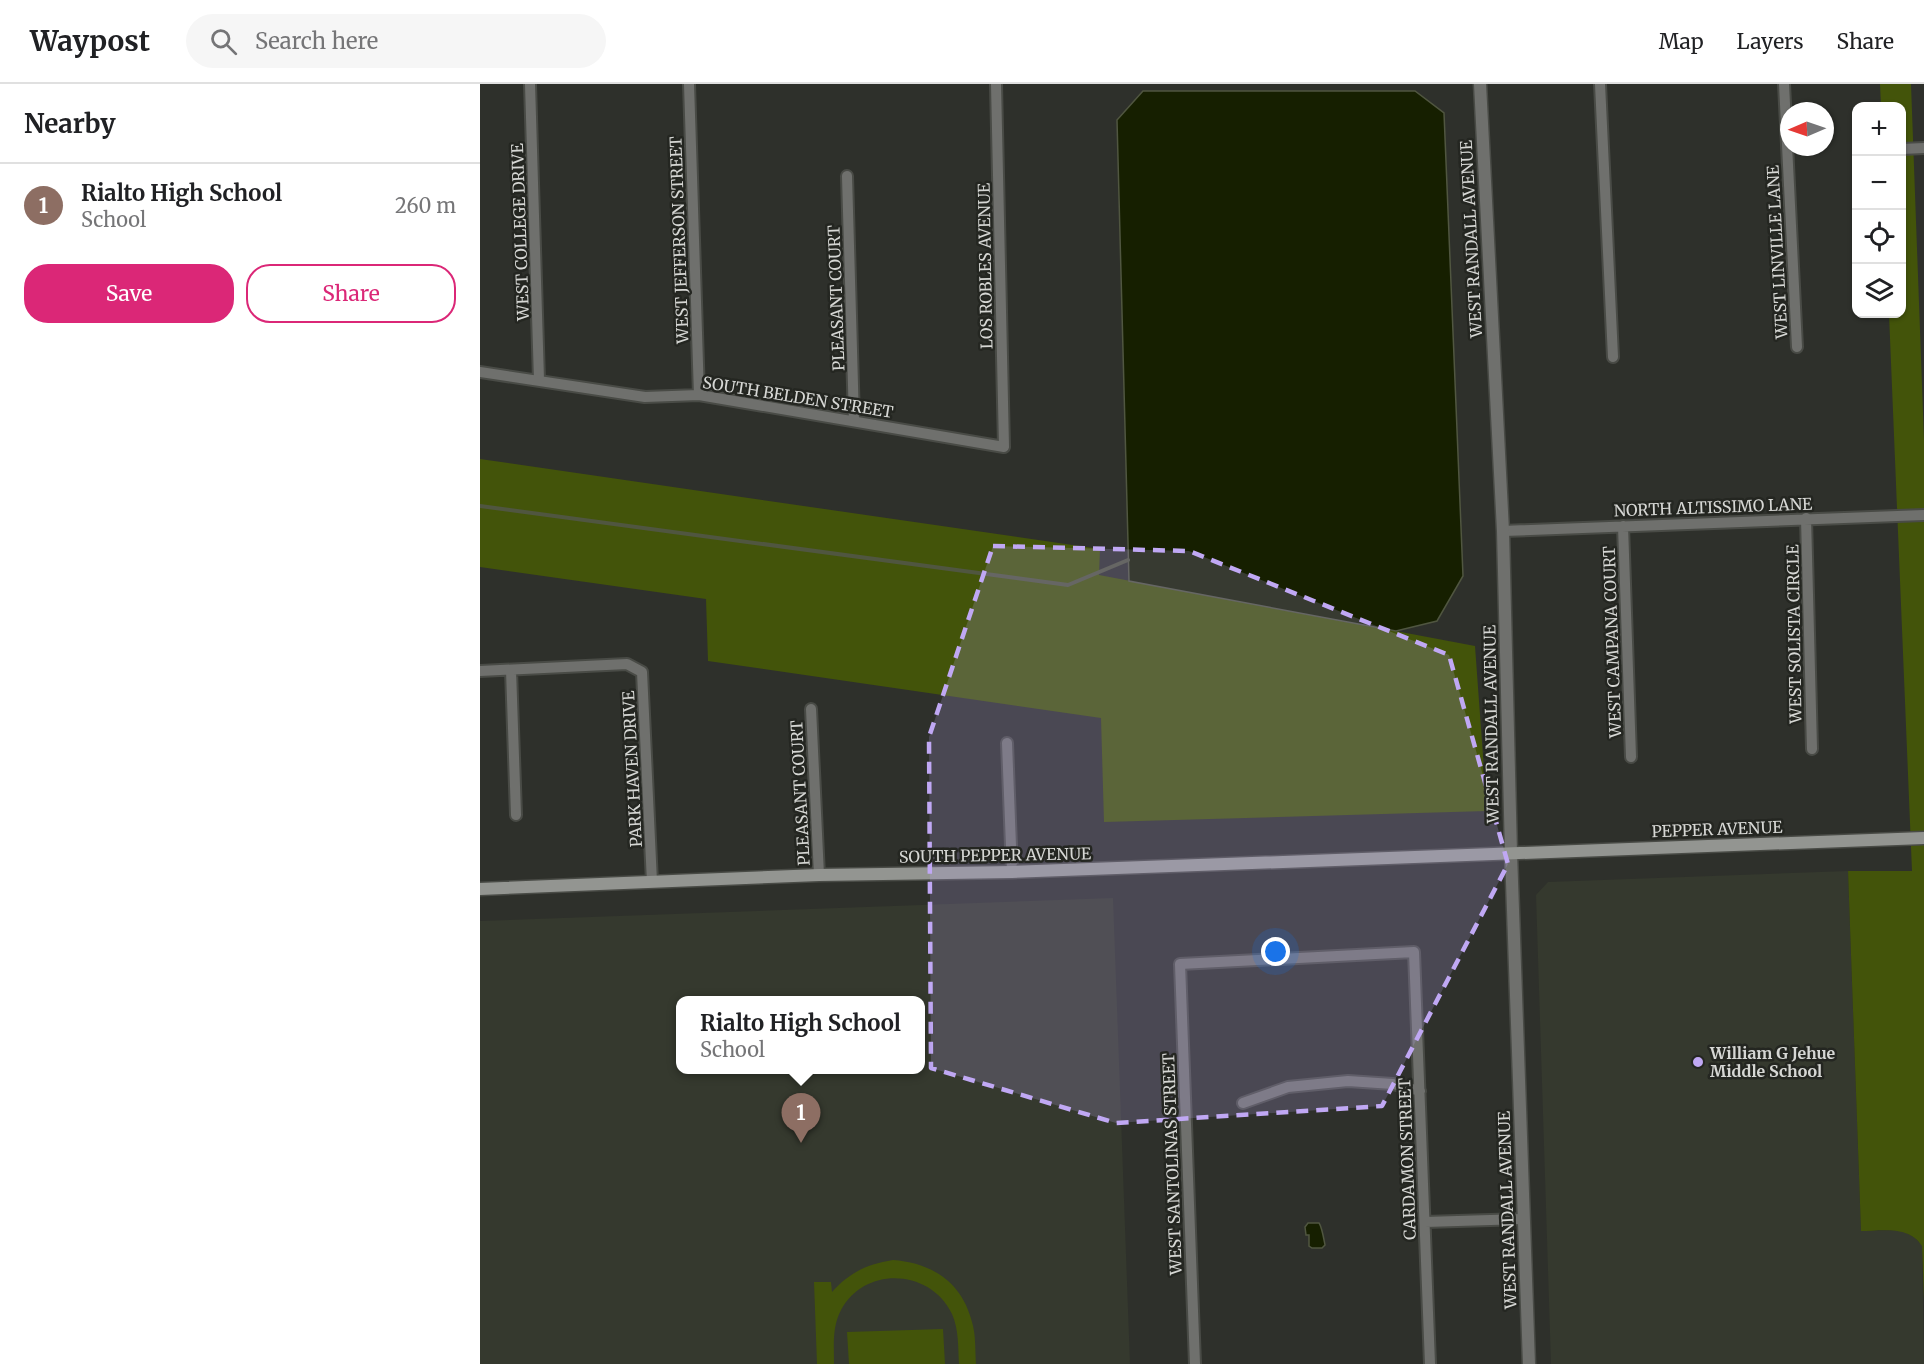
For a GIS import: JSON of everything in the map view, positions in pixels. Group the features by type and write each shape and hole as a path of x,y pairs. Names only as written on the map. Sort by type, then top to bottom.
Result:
{"main road":[{"name":"PEPPER AVENUE","path":"1511,853 1924,838"},
{"name":"SOUTH PEPPER AVENUE","path":"480,889 819,875 1012,872 1511,853"}],"street":[{"name":"WEST COLLEGE DRIVE","path":"530,84 539,380"},
{"name":"WEST JEFFERSON STREET","path":"689,84 699,395"},
{"name":"LOS ROBLES AVENUE","path":"996,84 1004,447"},
{"name":"WEST RANDALL AVENUE","path":"1480,84 1503,531 1511,853 1529,1364"},
{"path":"1600,84 1613,357"},
{"name":"WEST LINVILLE LANE","path":"1784,84 1797,347"},
{"path":"1906,148 1924,148"},
{"name":"PLEASANT COURT","path":"847,176 854,420"},
{"name":"SOUTH BELDEN STREET","path":"480,372 645,397 699,395 1004,447"},
{"name":"NORTH ALTISSIMO LANE","path":"1503,531 1924,514"},
{"name":"WEST SOLISTA CIRCLE","path":"1806,518 1812,748"},
{"name":"WEST CAMPANA COURT","path":"1623,525 1630,757"},
{"name":"PARK HAVEN DRIVE","path":"511,670 627,664 642,672 652,882"},
{"path":"480,671 511,670 516,815"},
{"name":"PLEASANT COURT","path":"811,709 819,875"},
{"path":"1007,743 1012,872"},
{"name":"CARDAMON STREET","path":"1180,964 1414,952 1430,1364"},
{"name":"WEST SANTOLINAS STREET","path":"1180,964 1195,1364"},
{"path":"1243,1103 1287,1087 1348,1081 1393,1084 1420,1091"},
{"path":"1425,1222 1523,1219"}],"highlighted area":[{"path":"993,546 1189,551 1449,655 1508,864 1382,1106 1116,1123 931,1068 929,737"}],"shaded area":[{"path":"1143,91 1415,91 1444,113 1463,576 1437,621 1396,631 1129,581 1117,120"},
{"name":"William G Jehue Middle School","path":"1848,871 1861,1231 1897,1230 1915,1238 1922,1245 1924,1364 1551,1364 1536,895 1548,882"},
{"path":"1113,898 1130,1364 480,1364 480,921"},
{"path":"1308,1223 1319,1223 1325,1245 1322,1248 1309,1246 1309,1235 1306,1235 1305,1227"}],"green space":[{"path":"1880,84 1911,84 1924,440 1924,1300 1922,1246 1916,1239 1902,1232 1861,1231 1848,871 1912,871 1889,318 1906,318 1906,102 1881,102"},
{"path":"480,459 1100,549 1099,575 1475,646 1487,811 1104,822 1101,718 708,661 706,599 480,567"},
{"path":"893,1260 920,1265 932,1270 943,1277 961,1296 972,1322 976,1364 959,1364 956,1326 952,1314 942,1299 929,1288 914,1281 898,1278 866,1285 852,1295 841,1310 836,1323 834,1364 817,1364 814,1282 831,1282 832,1292 859,1270"},
{"path":"943,1329 945,1364 849,1364 847,1332"}],"waterway":[{"path":"480,506 1068,585 1128,560"}],"place":[{"name":"William G Jehue Middle School","path":"1698,1062"},
{"name":"Rialto High School","path":"801,1143"}]}
